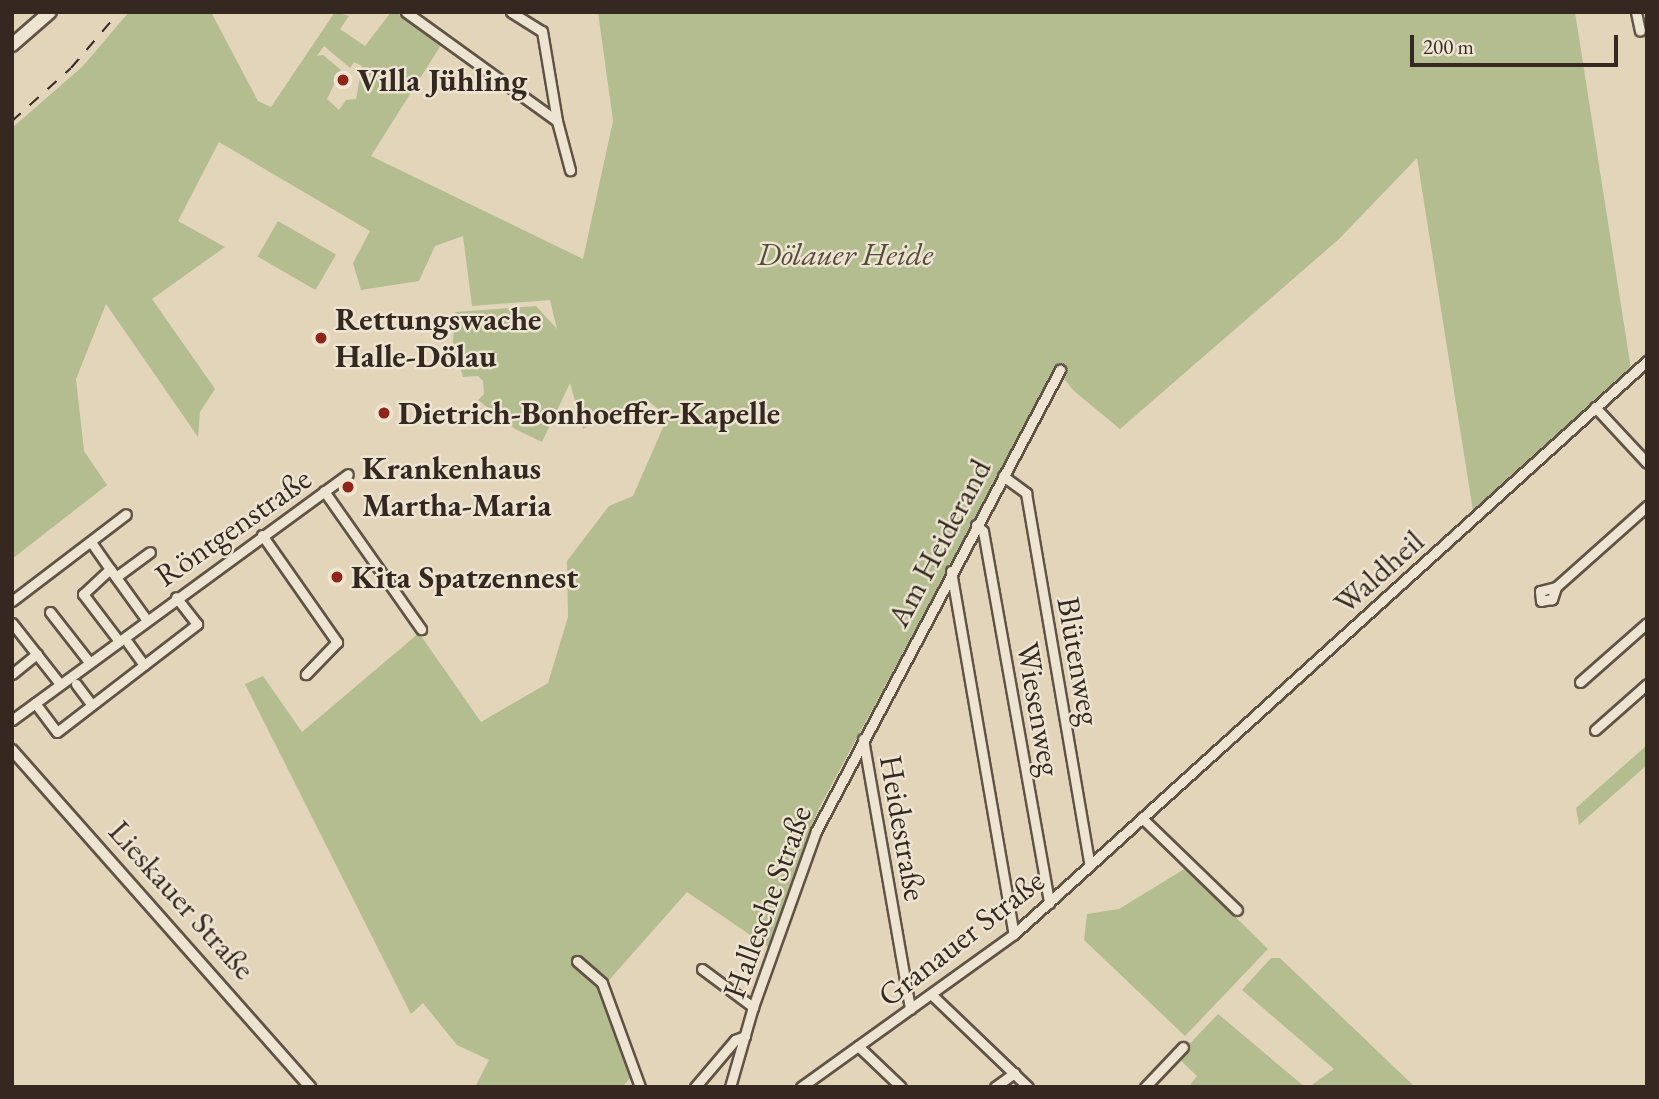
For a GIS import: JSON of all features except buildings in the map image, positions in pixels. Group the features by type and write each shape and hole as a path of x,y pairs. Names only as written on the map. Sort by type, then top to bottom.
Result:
{"main road":[{"path":"12,45 50,12"}],"street":[{"path":"406,12 557,121"},
{"path":"511,12 542,31 557,121 570,170"},
{"path":"1636,12 1640,31"},
{"name":"Waldheil","path":"1142,818 1647,361"},
{"name":"Am Heiderand","path":"863,739 1060,370"},
{"path":"1595,407 1647,463"},
{"name":"Röntgenstraße","path":"12,720 89,662 123,641 146,619 176,597 348,474"},
{"name":"Blütenweg","path":"1003,475 1026,493 1090,866"},
{"path":"324,491 421,629"},
{"path":"1556,587 1647,506"},
{"path":"12,601 126,514"},
{"name":"Wiesenweg","path":"976,525 983,531 1049,904"},
{"path":"262,535 337,642 306,674"},
{"name":"Röntgenstraße","path":"90,542 146,619"},
{"name":"Röntgenstraße","path":"117,577 149,552"},
{"path":"110,569 83,591 144,665"},
{"path":"951,570 1014,934"},
{"path":"34,703 57,732 197,624 176,597"},
{"path":"50,612 89,662"},
{"path":"12,623 16,635 37,654 60,684"},
{"path":"1580,682 1647,623"},
{"path":"12,674 37,654"},
{"path":"76,684 92,705"},
{"path":"1595,730 1647,684"},
{"name":"Hallesche Straße","path":"730,1087 753,1007 816,831 863,739"},
{"name":"Heidestraße","path":"863,739 910,1009"},
{"name":"Lieskauer Straße","path":"12,750 310,1087"},
{"path":"1142,818 1237,911"},
{"name":"Granauer Straße","path":"801,1087 1014,934 1142,818"},
{"path":"577,961 602,983 640,1087"},
{"path":"702,969 753,1007"},
{"path":"932,995 1028,1087"},
{"path":"695,1087 735,1040 745,1036"},
{"path":"858,1046 901,1087"},
{"path":"1145,1087 1183,1047"},
{"path":"995,1087 1014,1073"}],"green space":[{"name":"Dölauer Heide","path":"129,12 211,12 258,101 271,107 335,12 349,16 340,29 365,46 391,12 396,12 441,45 371,156 583,259 613,121 598,12 1575,12 1631,369 1473,511 1417,158 1338,240 1120,429 1074,391 1056,369 818,810 768,947 687,892 602,988 633,1075 622,1087 475,1087 489,1060 457,1045 423,1003 411,1014 245,684 263,676 302,732 419,633 481,722 548,683 568,617 567,561 609,506 633,496 668,416 644,398 583,429 570,383 542,442 515,429 478,400 484,394 483,381 478,376 463,377 453,342 455,312 536,306 557,329 550,300 472,306 463,236 435,246 419,281 361,290 353,263 370,231 219,142 178,221 225,247 152,299 215,389 200,412 198,437 106,304 76,379 84,451 107,485 12,559 12,128 83,66","holes":["324,46 350,68 354,62 362,66 356,99 346,100 339,110 327,99 341,70 323,55 317,56"]},
{"path":"278,221 336,255 316,290 258,257"},
{"path":"1647,745 1647,765 1579,825 1576,808"},
{"path":"1186,868 1268,949 1185,1036 1084,940 1087,914 1119,909"},
{"path":"1271,958 1280,958 1415,1087 1309,1087 1334,1069 1242,990"},
{"path":"1218,1014 1305,1087 1190,1085 1197,1076 1177,1057"}],"railway":[{"path":"12,121 71,68 119,12"}],"place":[{"name":"Villa Jühling","path":"343,80"},
{"name":"Rettungswache Halle-Dölau","path":"321,338"},
{"name":"Dietrich-Bonhoeffer-Kapelle","path":"384,413"},
{"name":"Krankenhaus Martha-Maria","path":"348,487"},
{"name":"Kita Spatzennest","path":"337,577"}]}
